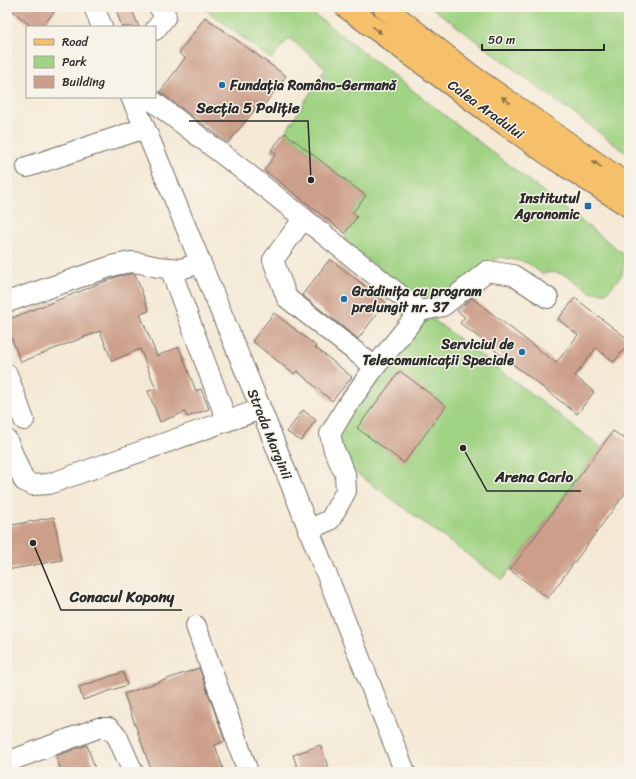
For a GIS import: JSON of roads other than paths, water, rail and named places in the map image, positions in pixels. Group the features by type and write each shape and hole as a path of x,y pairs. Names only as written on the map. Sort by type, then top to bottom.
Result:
{"main road":[{"name":"Calea Aradului","path":"346,7 555,159 629,206"},
{"name":"Calea Aradului","path":"384,7 469,74 629,186"}],"street":[{"path":"94,7 102,26"},
{"path":"156,29 166,16 159,7"},
{"path":"132,99 150,99 420,310"},
{"name":"Strada Marginii","path":"132,99 261,409 405,772"},
{"path":"27,167 145,128"},
{"path":"304,218 273,260 287,298 375,367"},
{"path":"7,302 115,265 140,262 158,267 181,269 200,263"},
{"path":"170,268 227,421"},
{"path":"308,530 330,520 346,492 345,474 334,450 330,434 346,407 375,367 420,310 443,306 487,271 513,275 548,298"},
{"path":"7,374 24,420"},
{"path":"7,440 24,481 33,485 49,484 261,409"},
{"path":"196,626 248,772"},
{"path":"7,762 98,728 109,728 117,736 133,772"}],"place":[{"name":"Fundația Româno-Germană","path":"222,85"},
{"name":"Secția 5 Poliție","path":"311,180"},
{"name":"Institutul Agronomic","path":"588,206"},
{"name":"Grădinița cu program prelungit nr. 37","path":"344,299"},
{"name":"Serviciul de Telecomunicații Speciale","path":"522,352"},
{"name":"Arena Carlo","path":"463,448"},
{"name":"Conacul Kopony","path":"33,543"}]}
